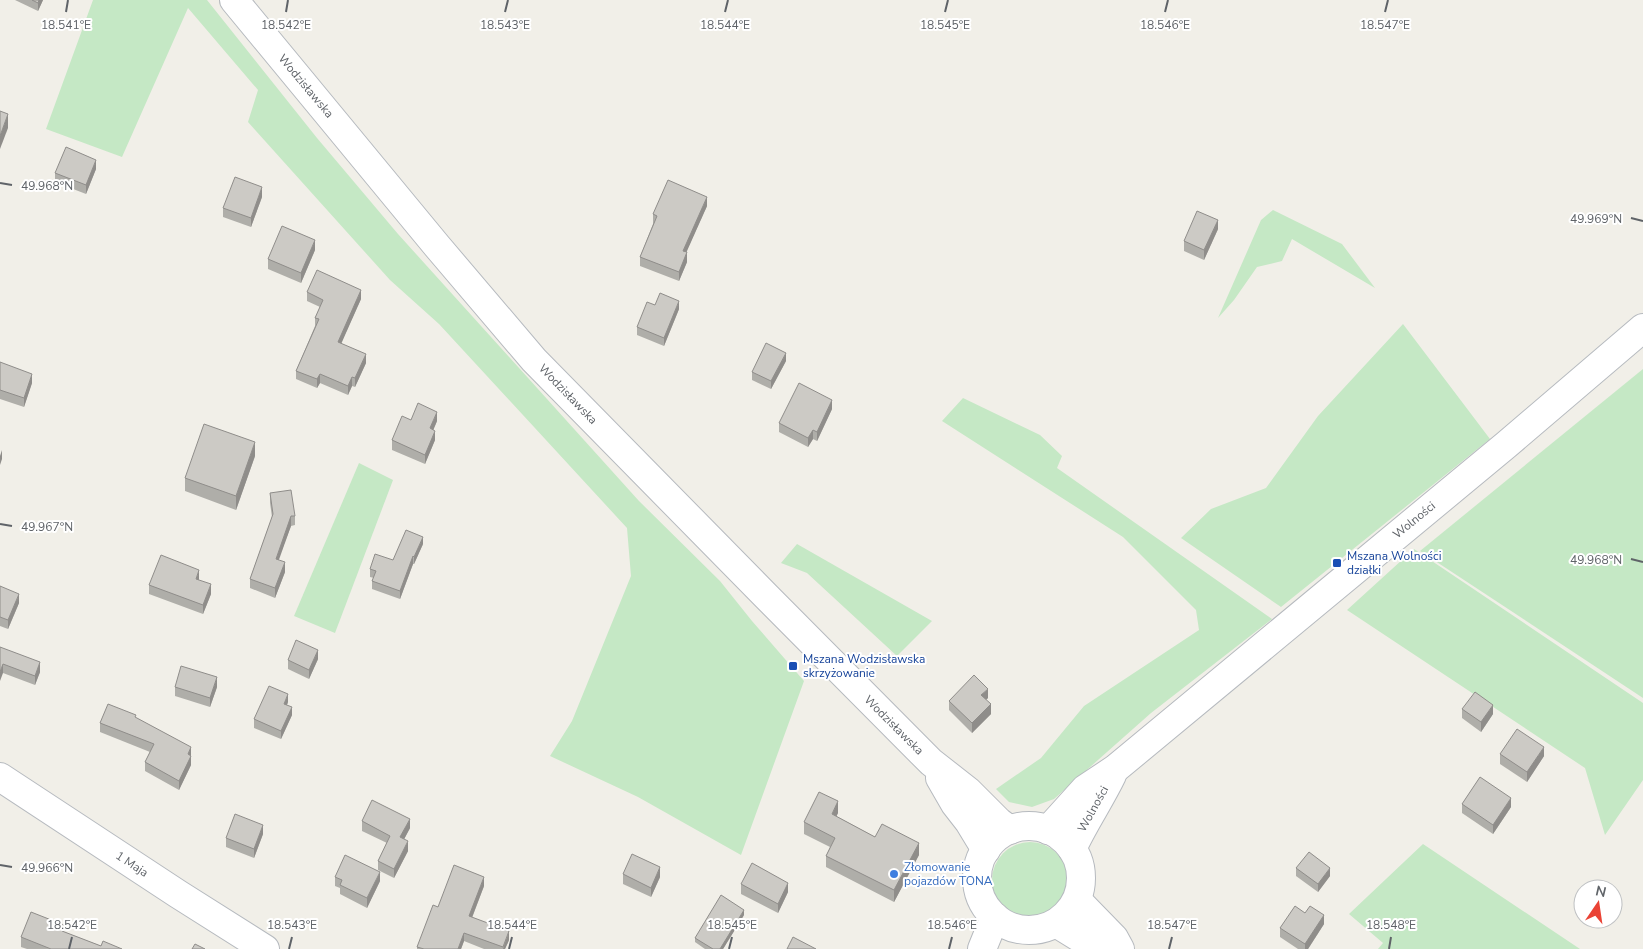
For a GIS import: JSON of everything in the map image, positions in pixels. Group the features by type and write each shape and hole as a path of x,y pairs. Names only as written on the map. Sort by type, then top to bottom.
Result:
{"main road":[{"name":"Wodzisławska","path":"234,0 437,246 534,360 930,762 968,791 1010,830"},
{"name":"Wolności","path":"1048,830 1085,789 1114,769 1506,445 1643,328"},
{"name":"Wodzisławska","path":"930,762 986,850"},
{"name":"Wolności","path":"1072,849 1087,819 1101,798 1114,769"},
{"name":"1 Maja","path":"0,777 265,949"},
{"path":"1025,827 1048,830 1062,838 1072,849 1080,870 1081,885 1077,900 1068,913 1056,922 1014,939 1006,925 984,903 978,887 980,864 986,850 996,838 1010,830 1025,827"},
{"path":"1077,900 1114,938 1120,949"},
{"path":"982,949 995,916"},
{"path":"1056,922 1098,949"}],"green space":[{"path":"93,0 207,0 317,138 398,234 639,501 720,581 804,681 741,855 638,797 550,756 572,721 631,576 627,528 439,324 390,280 248,122 258,90 188,8 122,157 46,129"},
{"path":"1273,210 1342,244 1375,288 1292,239 1282,261 1257,267 1234,300 1218,318 1261,220"},
{"path":"1403,324 1490,439 1281,607 1181,538 1211,509 1266,488 1318,416"},
{"path":"1643,369 1643,698 1420,551"},
{"path":"963,398 1040,435 1062,456 1057,468 1272,619 1151,713 1054,799 1032,807 1009,802 996,789 1041,758 1084,706 1199,630 1196,610 1123,537 942,421"},
{"path":"359,463 393,480 335,633 294,616"},
{"path":"797,544 932,621 897,656 807,573 781,563"},
{"path":"1414,549 1643,703 1643,780 1605,835 1585,768 1347,610"},
{"path":"1030,842 1045,845 1057,853 1065,865 1068,880 1065,895 1057,907 1045,915 1030,918 1015,915 1003,907 995,895 992,880 995,865 1003,853 1015,845"},
{"path":"1423,844 1580,949 1378,949 1383,943 1349,914"}],"building":[{"path":"0,111 8,114 0,136"},
{"path":"66,147 96,160 86,185 55,173"},
{"path":"235,177 262,187 251,218 223,208"},
{"path":"668,180 707,197 683,251 687,252 679,272 640,257 657,216 653,214"},
{"path":"1197,211 1218,220 1204,250 1184,241"},
{"path":"282,226 315,240 301,273 268,259"},
{"path":"317,270 361,290 338,342 366,354 355,378 352,377 348,386 320,374 317,379 296,371 319,319 315,318 323,300 307,292"},
{"path":"660,293 679,301 664,338 637,327 647,302 655,305"},
{"path":"766,343 786,353 771,381 752,372"},
{"path":"0,362 32,374 24,398 0,390"},
{"path":"799,383 832,400 817,432 813,430 808,438 779,423"},
{"path":"418,403 437,412 430,428 435,431 425,455 392,440 402,416 411,420"},
{"path":"204,424 255,442 236,496 185,478"},
{"path":"291,490 295,516 291,516 276,559 285,562 275,588 250,579 273,514 270,493"},
{"path":"406,530 423,537 413,556 400,591 372,581 376,571 370,569 375,554 393,560"},
{"path":"161,555 199,570 196,579 211,584 203,605 149,585"},
{"path":"0,586 19,594 8,620 0,617"},
{"path":"296,640 318,650 309,670 288,660"},
{"path":"0,647 40,662 35,676 3,664 0,672"},
{"path":"181,666 217,677 210,698 175,687"},
{"path":"974,675 988,689 981,695 991,704 972,723 949,701"},
{"path":"269,686 288,694 284,704 292,707 281,731 254,719"},
{"path":"1475,692 1493,705 1481,722 1462,709"},
{"path":"108,704 136,715 135,717 191,747 188,754 191,756 179,781 145,762 154,744 100,723"},
{"path":"1517,729 1544,747 1527,772 1500,754"},
{"path":"1480,777 1511,798 1493,825 1462,804"},
{"path":"819,792 838,801 832,814 875,837 882,824 919,843 894,890 826,856 835,838 804,822"},
{"path":"372,800 410,819 400,837 408,841 394,869 378,861 390,836 362,821"},
{"path":"235,814 263,825 254,849 226,838"},
{"path":"1309,852 1330,868 1318,884 1296,868"},
{"path":"632,854 660,867 651,888 623,874"},
{"path":"345,855 380,872 367,898 340,885 342,880 335,877"},
{"path":"752,863 788,883 778,904 741,884"},
{"path":"454,865 484,877 469,916 509,931 503,947 464,933 458,949 424,949 417,947 433,905 438,907"},
{"path":"721,895 744,910 720,949 713,949 695,938"},
{"path":"1295,906 1305,913 1310,906 1324,915 1305,944 1280,928"},
{"path":"31,912 64,925 62,931 101,946 103,941 122,949 51,949 21,937"},
{"path":"793,937 816,949 787,949"},
{"path":"195,944 205,949 192,949"}],"place":[{"name":"Mszana Wolności działki","path":"1337,563"},
{"name":"Mszana Wodzisławska skrzyżowanie","path":"793,666"},
{"name":"Złomowanie pojazdów TONA","path":"894,874"}]}
